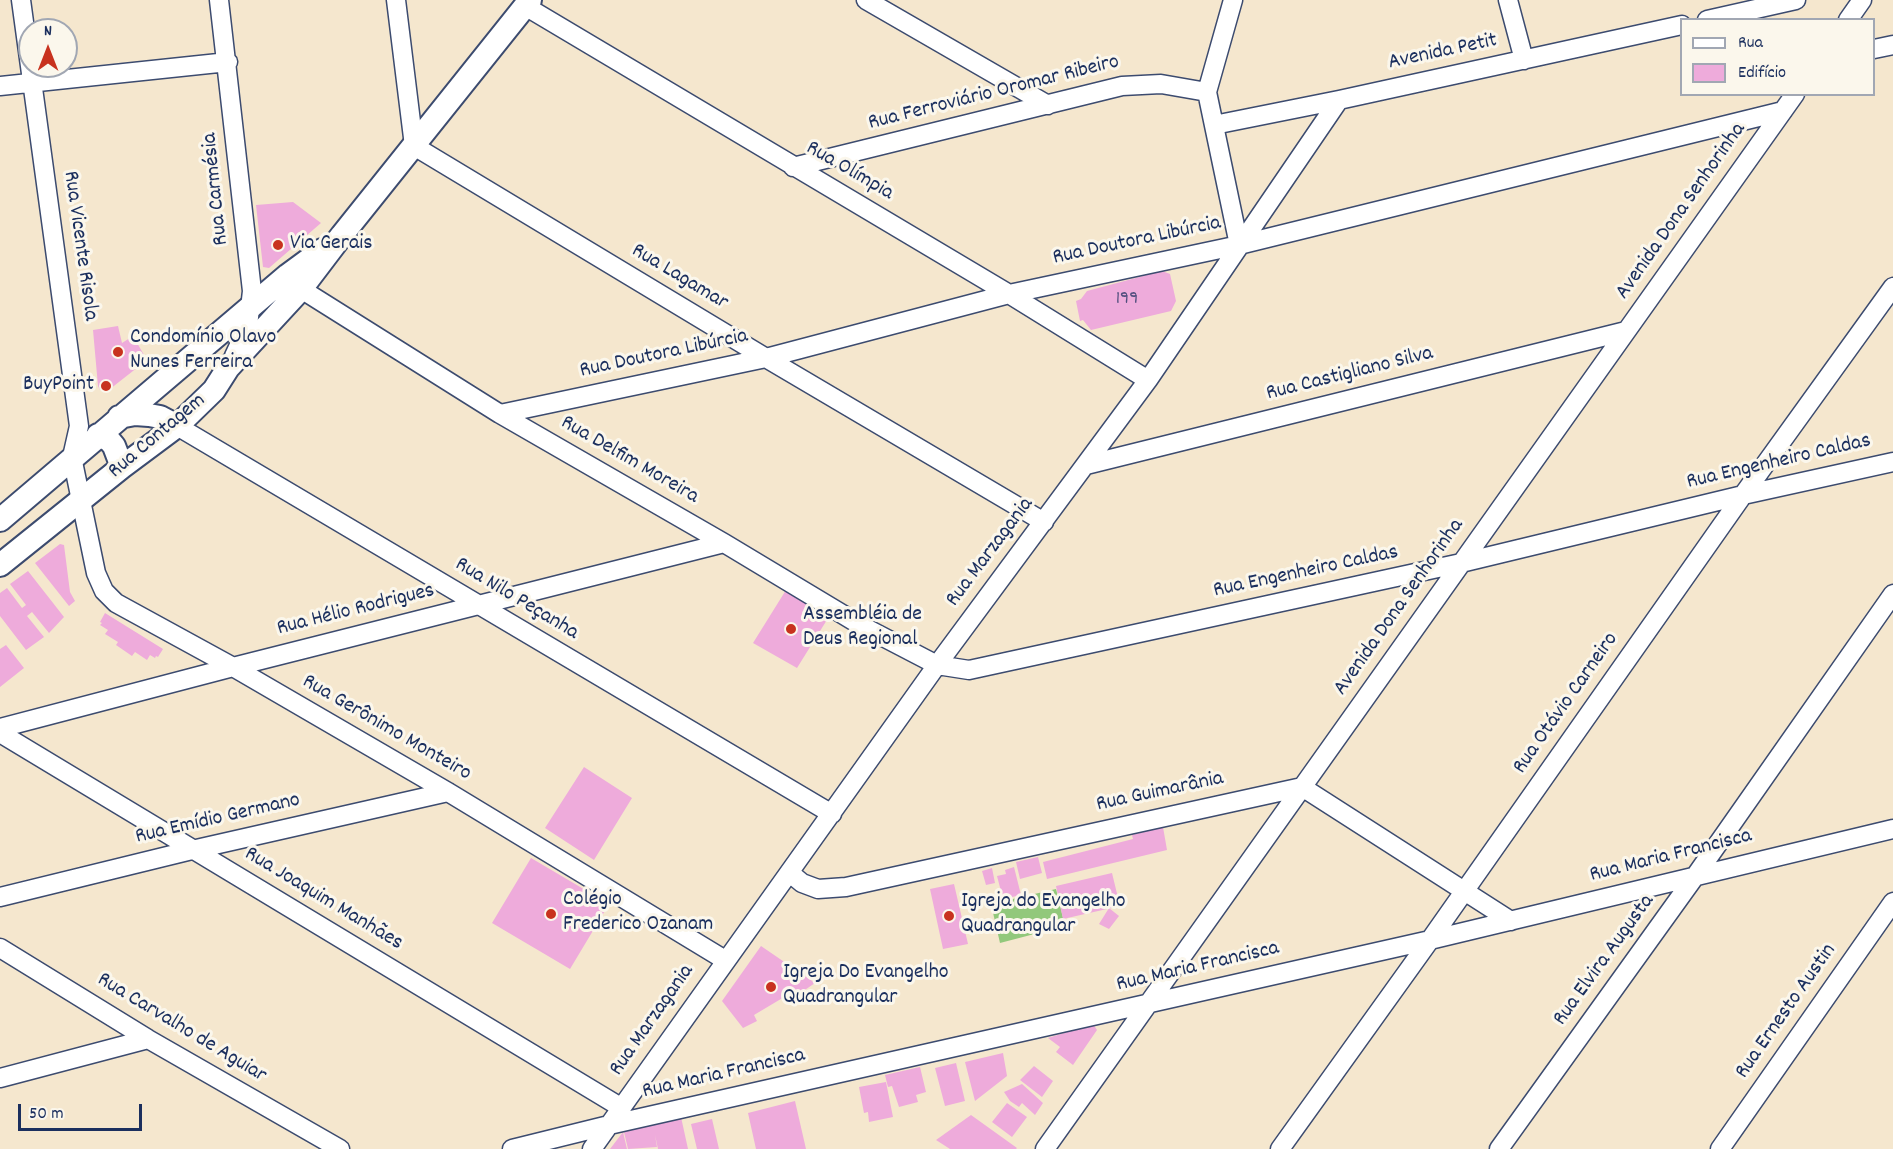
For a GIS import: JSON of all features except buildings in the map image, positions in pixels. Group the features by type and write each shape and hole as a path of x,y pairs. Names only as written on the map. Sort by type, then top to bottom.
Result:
{"street":[{"name":"Rua Vicente Risola","path":"21,0 79,426 72,457 82,498"},
{"name":"Rua Carmésia","path":"219,0 228,62 252,291 248,326 228,368"},
{"path":"396,0 414,146"},
{"path":"866,0 1048,105"},
{"path":"1233,0 1206,92 1239,245"},
{"path":"1508,0 1524,60"},
{"path":"1716,18 1796,0"},
{"path":"1849,18 1862,0"},
{"name":"Rua Contagem","path":"0,565 82,498 177,426 214,390 228,368 301,289 527,3"},
{"name":"Rua Olímpia","path":"527,3 793,167 1009,294 1148,380"},
{"name":"Avenida Petit","path":"1214,125 1680,25"},
{"path":"1875,49 1893,45"},
{"path":"0,86 228,62"},
{"name":"Rua Ferroviário Oromar Ribeiro","path":"793,167 1122,86 1172,85 1206,92"},
{"name":"Avenida Dona Senhorinha","path":"1045,1149 1794,96"},
{"name":"Rua Marzagania","path":"592,1149 937,665 1148,380 1339,100"},
{"name":"Rua Doutora Libúrcia","path":"500,414 766,358 1009,294 1239,245 1783,111"},
{"name":"Rua Lagamar","path":"414,146 1044,522"},
{"name":"Rua Contagem","path":"0,520 288,275 342,235"},
{"name":"Rua Otávio Carneiro","path":"1280,1149 1893,286"},
{"name":"Rua Delfim Moreira","path":"301,289 500,414 724,543 862,626 937,665"},
{"name":"Rua Castigliano Silva","path":"1086,465 1626,331"},
{"path":"119,417 135,414 149,415 160,417 177,426"},
{"name":"Rua Nilo Peçanha","path":"177,426 832,814"},
{"path":"98,435 109,440 114,446 122,467"},
{"name":"Rua Engenheiro Caldas","path":"937,665 969,670 1006,663 1461,563 1743,495 1893,462"},
{"name":"Rua Gerônimo Monteiro","path":"82,498 96,573 104,591 116,603 233,667 448,792 725,960"},
{"name":"Rua Hélio Rodrigues","path":"0,728 724,543"},
{"name":"Rua Elvira Augusta","path":"1499,1149 1696,875 1893,594"},
{"name":"Rua Joaquim Manhães","path":"0,733 622,1108"},
{"path":"1302,787 1511,921"},
{"name":"Rua Guimarânia","path":"790,873 802,882 818,889 846,887 1302,787"},
{"name":"Rua Emídio Germano","path":"0,897 192,850 448,792"},
{"name":"Rua Maria Francisca","path":"512,1149 609,1125 1430,940 1893,829"},
{"name":"Rua Ernesto Austin","path":"1720,1149 1893,903"},
{"name":"Rua Carvalho de Aguiar","path":"0,948 148,1039 340,1149"},
{"path":"0,1078 148,1039"}],"green space":[{"path":"1056,889 1065,926 1000,943 991,904"}],"place":[{"name":"Via Gerais","path":"278,245"},
{"name":"Condomínio Olavo Nunes Ferreira","path":"118,352"},
{"name":"BuyPoint","path":"106,386"},
{"name":"Assembléia de Deus Regional","path":"791,629"},
{"name":"Colégio Frederico Ozanam","path":"551,914"},
{"name":"Igreja do Evangelho Quadrangular","path":"949,916"},
{"name":"Igreja Do Evangelho Quadrangular","path":"771,987"}]}
